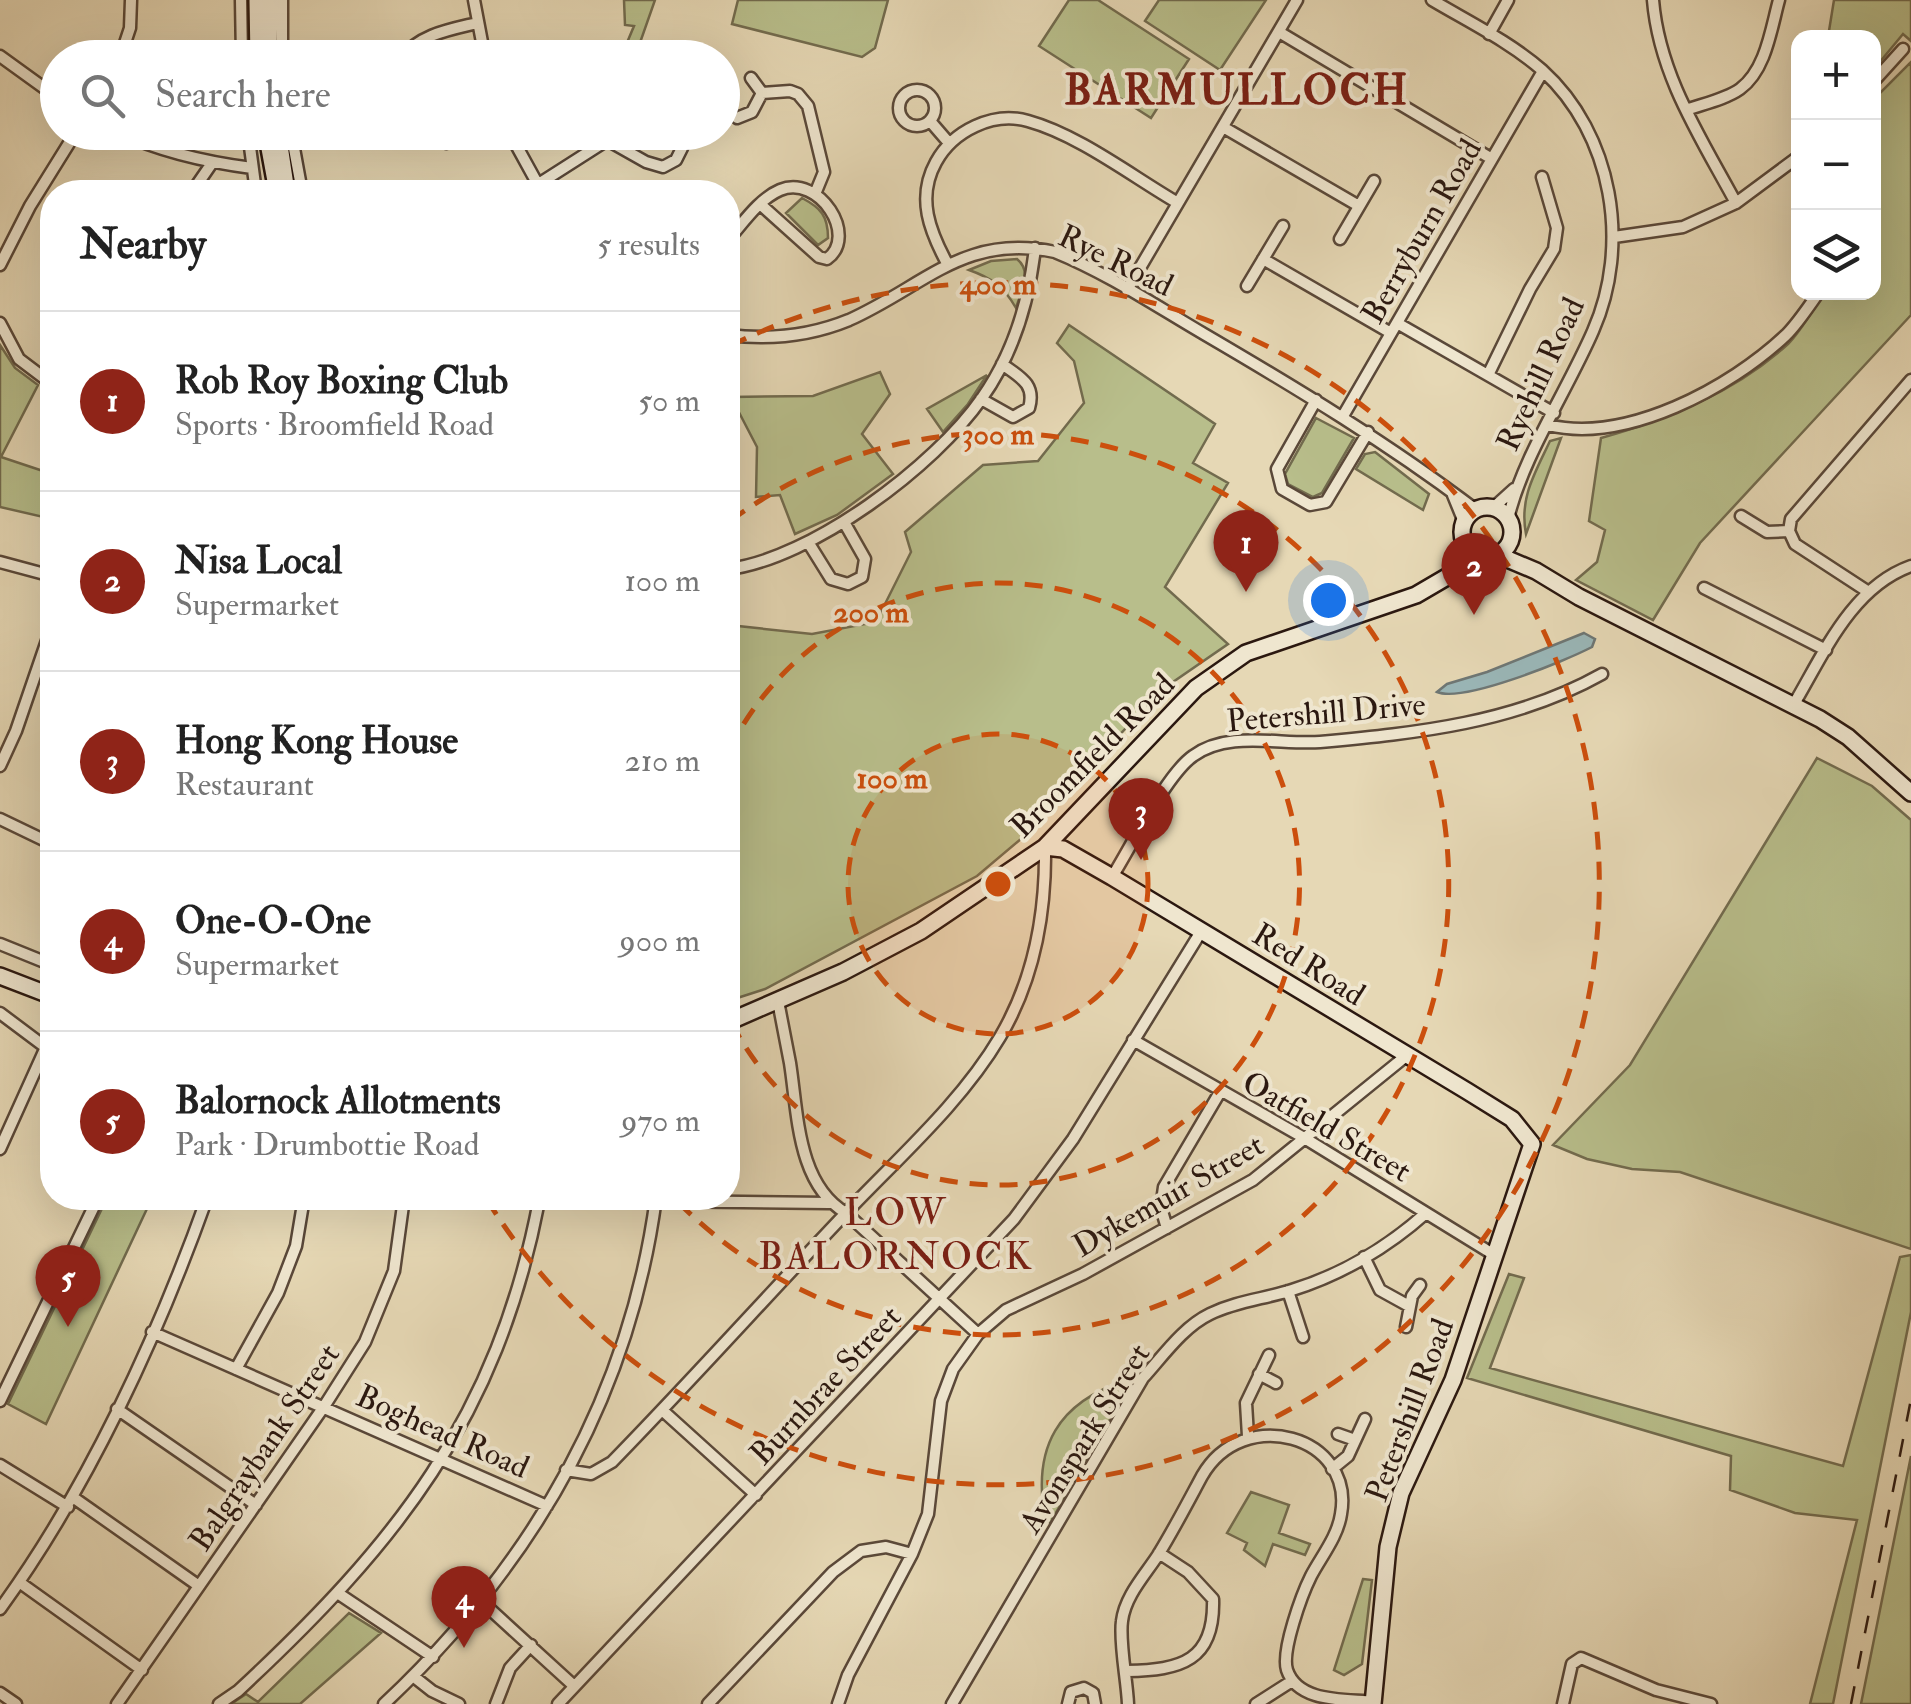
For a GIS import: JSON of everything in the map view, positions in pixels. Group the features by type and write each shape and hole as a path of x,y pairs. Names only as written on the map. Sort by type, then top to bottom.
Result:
{"street":[{"path":"126,40 131,0"},
{"path":"241,0 242,40"},
{"path":"257,0 258,40"},
{"path":"270,0 270,40"},
{"path":"282,0 282,40"},
{"path":"474,0 480,40"},
{"path":"1127,290 1297,0"},
{"name":"Ryehill Road","path":"1432,0 1543,72 1569,101 1593,142 1608,185 1614,237 1608,284 1595,327 1515,488 1508,519"},
{"path":"1489,34 1508,0"},
{"path":"1653,0 1659,47 1686,110 1736,203"},
{"path":"1686,110 1738,90 1752,78 1761,62 1779,0"},
{"path":"422,40 477,22"},
{"path":"1279,32 1492,159"},
{"path":"1881,74 1904,49"},
{"path":"0,56 40,85"},
{"name":"Berryburn Road","path":"1343,416 1543,72"},
{"path":"751,78 762,93"},
{"path":"762,93 790,91 808,106 824,172 815,194"},
{"path":"740,117 752,112 762,93"},
{"path":"948,264 932,236 926,208 932,170 949,143 989,120 1027,120 1076,143 1178,203"},
{"path":"930,122 949,143"},
{"path":"1223,128 1360,206"},
{"path":"46,180 65,150"},
{"path":"164,150 212,163 252,168"},
{"path":"250,150 254,180"},
{"path":"269,150 274,180"},
{"path":"284,150 293,180"},
{"path":"293,150 296,180"},
{"path":"519,150 535,180"},
{"path":"552,180 593,150"},
{"path":"625,150 663,167 676,160 681,150"},
{"path":"1614,237 1683,227 1736,203 1791,162"},
{"path":"200,180 212,163"},
{"path":"1488,376 1530,288 1554,249 1558,228 1542,177"},
{"path":"1340,239 1374,182"},
{"path":"740,226 760,204 785,188 794,187 815,194 832,212 838,247 827,259 819,256 760,204"},
{"path":"0,265 40,190"},
{"path":"1247,286 1283,226"},
{"name":"Rye Road","path":"740,335 786,336 830,327 948,264 994,248 1035,248 1072,259 1343,416 1452,492 1470,516"},
{"path":"740,567 808,542 844,522 931,454 982,399 1020,321 1035,248"},
{"path":"1263,259 1554,412"},
{"path":"1548,425 1569,430 1595,428 1659,414 1714,389 1786,335 1813,300"},
{"path":"0,322 19,359 40,375"},
{"path":"982,399 1013,417 1028,408 1032,396 1027,382 1002,364"},
{"path":"1867,591 1795,544 1791,519 1911,380"},
{"path":"1316,400 1277,469 1282,489 1310,505 1326,502 1368,432"},
{"name":"Ryehill Road","path":"1493,508 1515,488"},
{"path":"1450,574 1470,516 1493,508 1508,519 1512,536 1536,571"},
{"path":"1741,516 1767,532 1790,531"},
{"path":"808,542 831,580 848,584 862,577 865,560 844,522"},
{"path":"1489,556 1507,547 1512,536"},
{"path":"1464,542 1472,553 1536,571 1794,704 1848,738 1911,792"},
{"name":"Broomfield Road","path":"740,1017 843,972 921,932 1046,847 1196,688 1246,653 1416,594 1489,556"},
{"path":"0,562 40,573"},
{"path":"1794,704 1867,591 1896,571 1911,566"},
{"path":"1704,588 1826,650"},
{"path":"0,766 40,661"},
{"name":"Petershill Drive","path":"1112,877 1176,774 1193,756 1222,742 1301,744 1482,722 1541,702 1602,674"},
{"path":"0,819 40,838"},
{"path":"566,1470 591,1474 612,1462 938,1115 1001,1036 1035,956 1044,913 1046,847"},
{"name":"Red Road","path":"1046,847 1063,849 1112,877 1512,1119 1532,1144"},
{"name":"Burnbrae Street","path":"558,1704 1014,1219 1073,1138 1202,930"},
{"path":"0,944 40,960"},
{"path":"0,976 40,991"},
{"path":"778,1001 798,1134 830,1203"},
{"path":"0,1013 40,1042"},
{"name":"Oatfield Street","path":"1134,1040 1306,1139 1496,1256"},
{"name":"Dykemuir Street","path":"838,1704 848,1674 912,1554 928,1514 941,1401 953,1370 978,1334 1006,1310 1083,1274 1253,1180 1406,1056"},
{"path":"0,1149 40,1067"},
{"path":"1167,1228 1161,1208 1164,1187 1220,1092"},
{"name":"Petershill Road","path":"1373,1703 1388,1547 1402,1493 1453,1380 1532,1144"},
{"path":"740,1201 830,1203 846,1213 978,1334"},
{"path":"0,1401 92,1210"},
{"path":"0,1609 71,1503 152,1332 203,1210"},
{"path":"236,1369 278,1293 296,1246 302,1210"},
{"name":"Balgraybank Street","path":"117,1704 365,1342 394,1271 401,1210"},
{"path":"219,1704 238,1691 339,1594 400,1522 442,1459 478,1394 506,1327 528,1259 537,1210"},
{"path":"384,1704 434,1657 481,1601 547,1506 608,1388 637,1302 653,1210"},
{"name":"Avonspark Street","path":"952,1704 1143,1378 1178,1340 1206,1316 1246,1300 1320,1280 1404,1233 1426,1214"},
{"path":"1364,1257 1380,1290 1409,1306"},
{"path":"1406,1327 1409,1306 1420,1286"},
{"path":"1286,1332 1302,1332 1288,1291"},
{"name":"Boghead Road","path":"152,1332 547,1506"},
{"path":"1248,1436 1246,1403 1269,1355"},
{"path":"1258,1374 1276,1383"},
{"path":"116,1409 256,1505"},
{"path":"662,1410 756,1495"},
{"path":"1332,1470 1348,1456 1365,1419"},
{"path":"1128,1704 1122,1621 1130,1596 1159,1554 1208,1465 1248,1436 1278,1434 1300,1440 1332,1470 1340,1488 1341,1515 1309,1580 1285,1665 1292,1681 1313,1695 1373,1703"},
{"path":"1338,1434 1355,1440"},
{"path":"0,1466 71,1503 199,1586"},
{"path":"708,1704 833,1572 861,1551 886,1547 912,1554"},
{"path":"1127,1671 1166,1670 1195,1658 1206,1643 1214,1620 1213,1599 1188,1572 1159,1554"},
{"path":"19,1582 142,1670"},
{"path":"339,1594 434,1657"},
{"path":"481,1601 573,1685"},
{"path":"496,1704 510,1668 531,1645"},
{"path":"1563,1704 1572,1664 1580,1658 1656,1690 1711,1704"},
{"path":"414,1676 432,1691 459,1704"},
{"path":"1256,1704 1292,1681"},
{"path":"1068,1704 1071,1692 1078,1688 1092,1693 1095,1704"},
{"path":"0,1693 16,1704"}],"green space":[{"path":"624,0 655,0 641,40 628,40 634,26 625,25"},
{"path":"738,0 888,0 875,48 862,57 732,24"},
{"path":"1069,0 1098,0 1189,59 1151,118 1039,46"},
{"path":"1159,0 1266,0 1220,70 1145,21"},
{"path":"1834,0 1911,0 1911,41 1903,34 1881,61 1881,30 1829,30"},
{"path":"1911,62 1911,315 1700,543 1653,620 1576,580 1597,562 1605,530 1589,521 1601,438 1676,413 1746,376 1788,344 1820,300 1881,300 1881,92"},
{"path":"802,198 825,218 828,238 818,245 786,213"},
{"path":"1017,259 1025,276 1016,308 997,284 969,270 991,261"},
{"path":"1069,325 1215,424 1193,463 1228,483 1165,587 1228,644 1160,691 1034,828 977,876 765,989 740,997 740,626 812,634 876,622 911,552 905,532 983,465 1038,461 1084,403 1074,361 1057,343"},
{"path":"0,345 15,368 38,385 1,457 40,470 40,516 0,507"},
{"path":"880,372 890,394 862,434 893,474 837,515 795,534 780,495 756,497 757,447 740,414 740,397 813,396"},
{"path":"987,375 968,404 943,432 927,409"},
{"path":"1316,418 1354,438 1322,493 1313,497 1288,484 1285,474"},
{"path":"1561,438 1526,534 1525,509 1530,486 1550,441"},
{"path":"1375,452 1429,494 1423,510 1356,469 1365,454"},
{"path":"1817,758 1872,786 1911,820 1911,1249 1680,1172 1632,1169 1587,1159 1553,1145 1630,1065"},
{"path":"101,1210 146,1210 46,1424 8,1404"},
{"path":"1911,1255 1911,1312 1833,1704 1810,1704 1857,1520 1795,1513 1730,1490 1731,1456 1467,1378 1509,1274 1524,1278 1490,1368 1843,1466 1900,1257"},
{"path":"1133,1380 1050,1523 1045,1518 1043,1470 1055,1431 1083,1401"},
{"path":"1911,1456 1911,1704 1861,1704"},
{"path":"1251,1492 1289,1505 1279,1533 1310,1544 1305,1555 1273,1544 1265,1566 1244,1550 1247,1543 1227,1533"},
{"path":"1363,1579 1372,1580 1362,1664 1344,1675 1334,1670"},
{"path":"349,1613 381,1633 300,1704 231,1704 246,1694 258,1702"}],"water":[{"path":"1584,633 1595,639 1592,647 1560,661 1468,692 1437,692 1447,684"}],"railway":[{"path":"1851,1704 1911,1399"}],"place":[{"name":"Rob Roy Boxing Club","path":"1246,592"},
{"name":"Nisa Local","path":"1474,615"},
{"name":"Hong Kong House","path":"1141,860"},
{"name":"Balornock Allotments","path":"68,1327"},
{"name":"One-O-One","path":"464,1648"}],"district":[{"name":"BARMULLOCH","path":"1237,89"},
{"name":"LOW BALORNOCK","path":"896,1234"}]}
